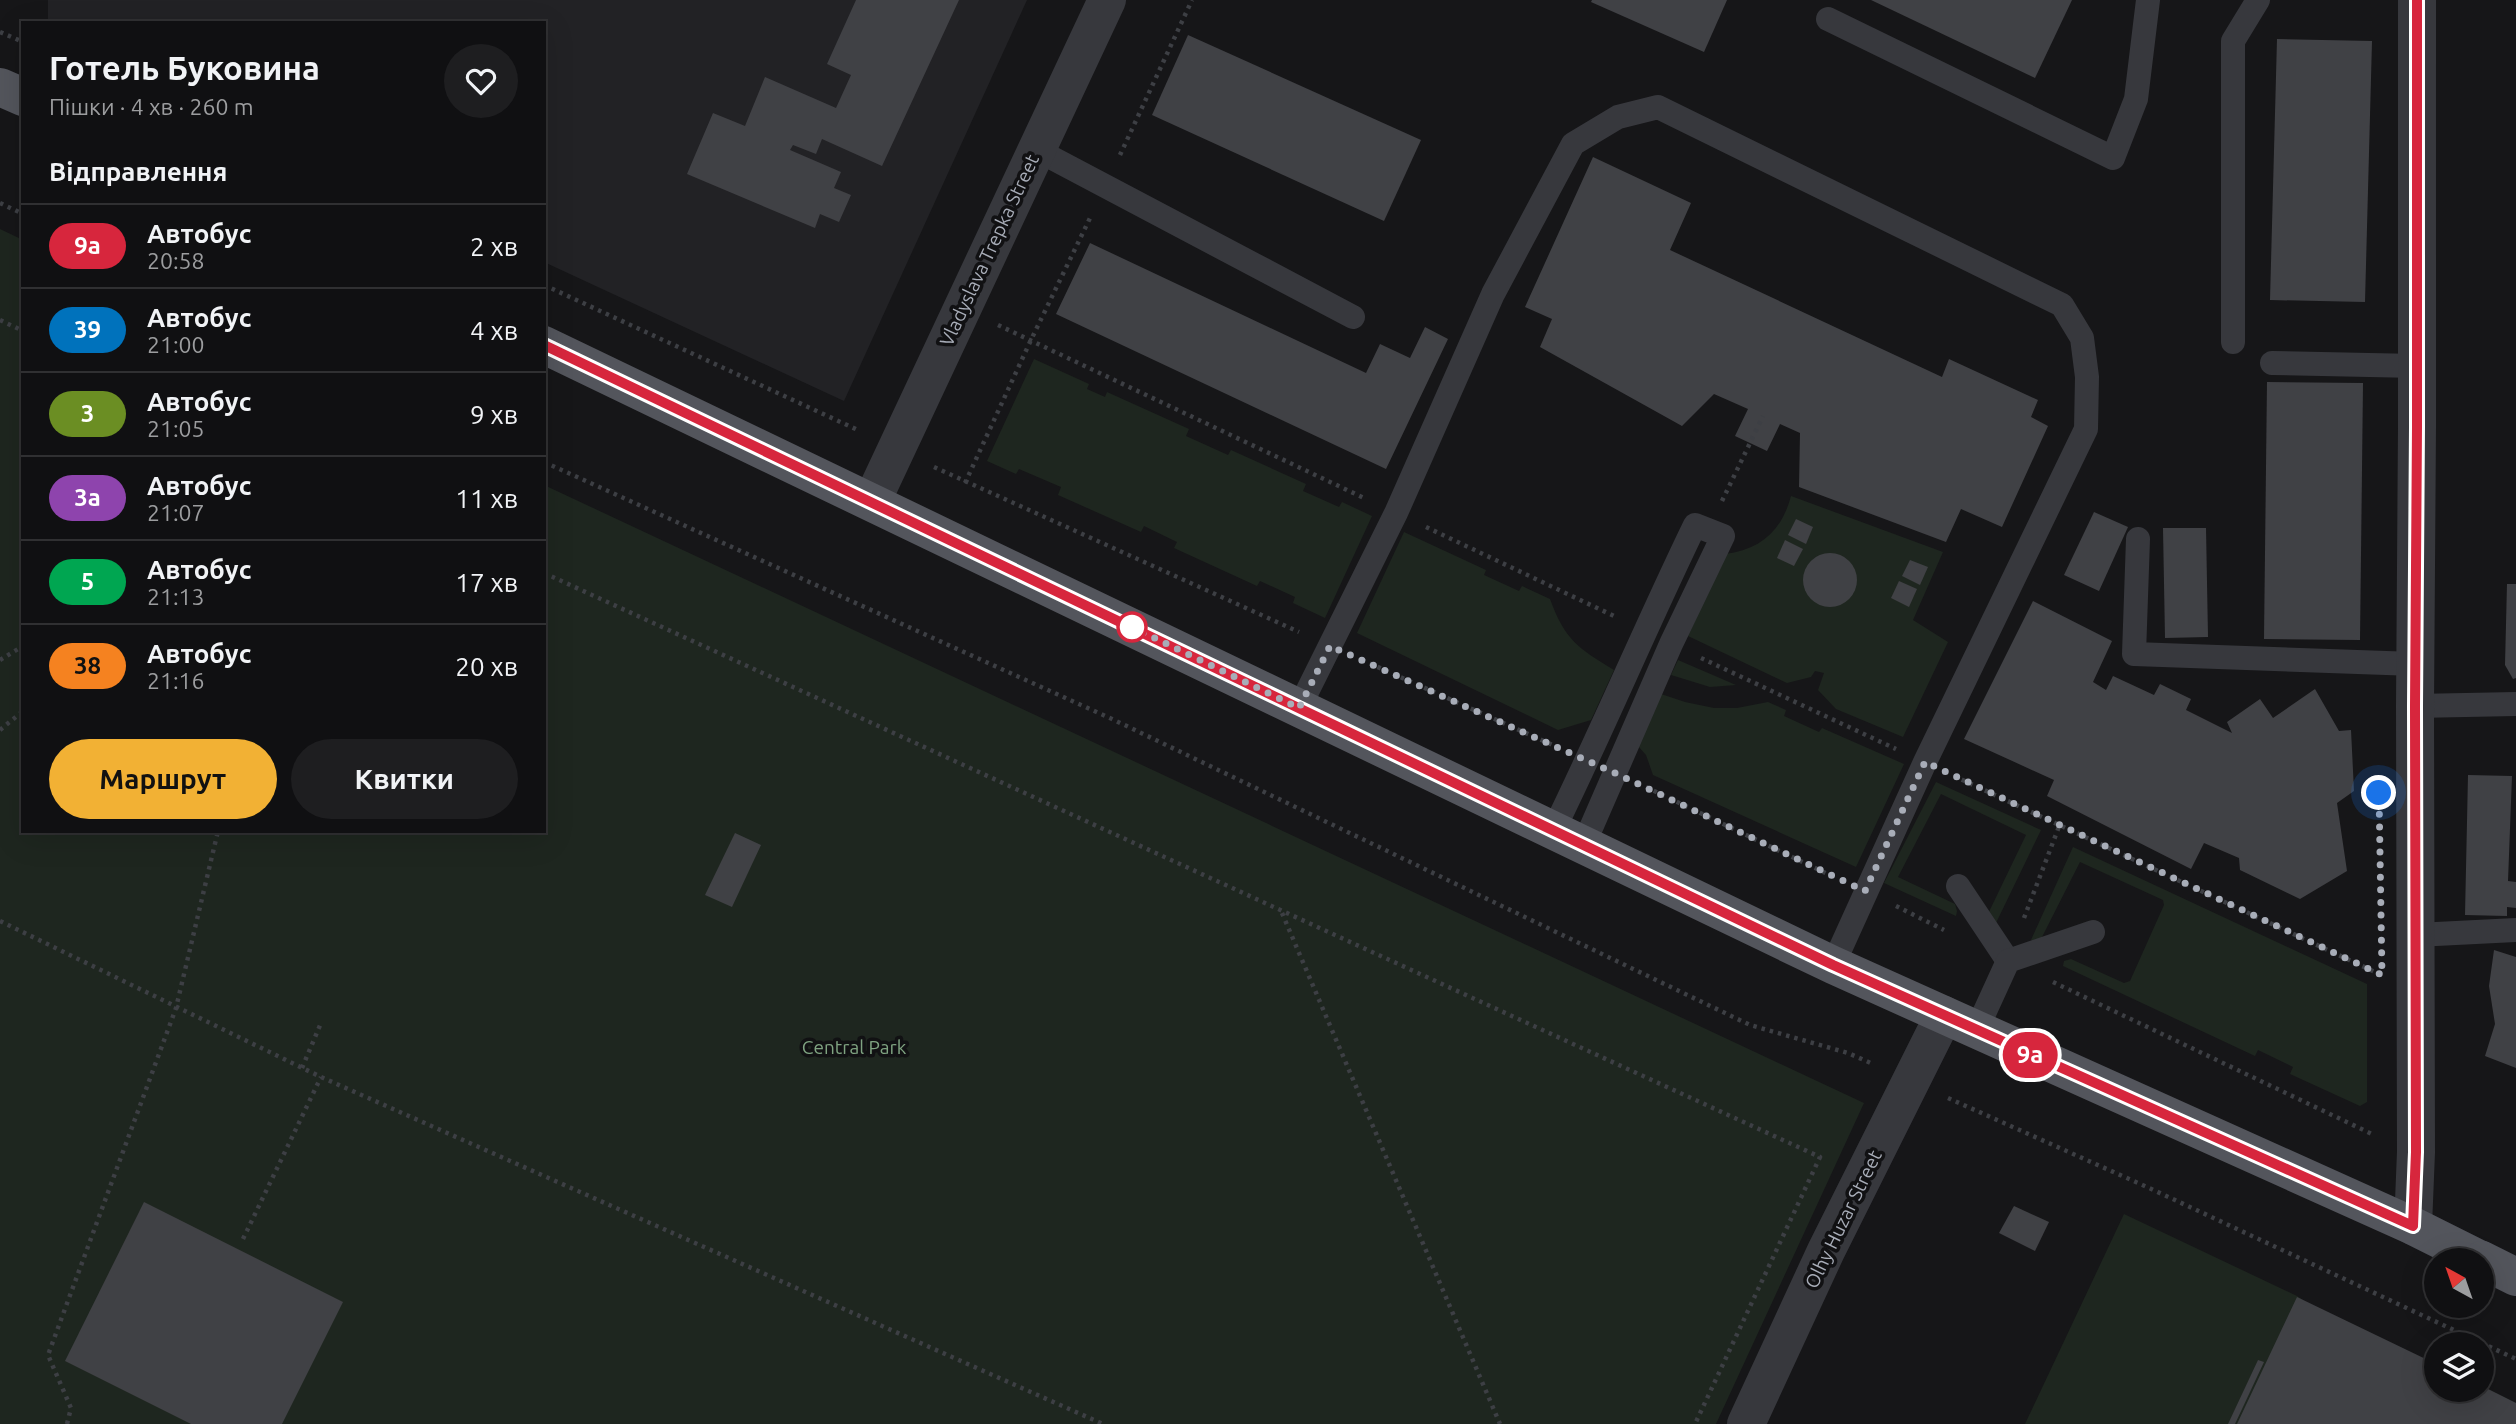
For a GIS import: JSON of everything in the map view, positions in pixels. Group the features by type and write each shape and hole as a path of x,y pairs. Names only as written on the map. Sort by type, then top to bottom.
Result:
{"main road":[{"path":"0,87 21,96"},
{"path":"546,346 1833,965 2457,1248"},
{"path":"2494,1266 2516,1277"}],"street":[{"name":"Vladyslava Trepka Street","path":"872,501 1107,0"},
{"path":"2413,1226 2416,1152 2417,0"},
{"name":"Olhy Huzar Street","path":"1746,1424 1826,1251 1911,1082 1960,1023"}],"lane":[{"path":"1828,19 2113,158 2136,99 2148,0"},
{"path":"2234,342 2232,41 2258,0"},
{"path":"1299,708 1396,513 1493,294 1573,144 1618,117 1658,107 2062,305 2082,338 2087,377 2086,429 1925,762 1833,965"},
{"path":"1037,149 1353,317"},
{"path":"2272,363 2417,366"},
{"path":"1695,525 1723,536 1671,644 1617,774 1569,837 1588,761 1644,631 1695,525"},
{"path":"2138,539 2134,654 2415,663"},
{"path":"2415,706 2516,704"},
{"path":"1958,886 2008,961"},
{"path":"2416,935 2516,930"},
{"path":"1960,1023 2008,961 2093,932"}],"path":[{"path":"965,483 1192,0"},
{"path":"0,32 21,41"},
{"path":"0,203 21,213"},
{"path":"546,286 965,483 1588,761"},
{"path":"963,307 1030,342 1644,631"},
{"path":"0,320 21,330"},
{"path":"1709,531 1763,416"},
{"path":"546,463 1112,719 1750,1025 1848,1053 2147,1186 2516,1359"},
{"path":"546,574 1820,1157 1695,1424"},
{"path":"1671,644 2382,975"},
{"path":"0,660 21,647"},
{"path":"0,730 21,713"},
{"path":"1617,774 1948,932"},
{"path":"2060,824 2008,961 2374,1135 2379,1125"},
{"path":"67,1424 71,1408 48,1354 176,1008 218,833"},
{"path":"1281,912 1500,1424"},
{"path":"0,921 321,1077 1103,1424"},
{"path":"302,1068 321,1023"},
{"path":"243,1239 321,1077"}],"shaded area":[{"path":"48,0 1027,0 844,401 546,263 546,21 48,21"}],"green space":[{"name":"Central Park","path":"0,229 21,239 21,833 546,833 546,486 1864,1103 1716,1424 0,1424"},
{"path":"1034,359 1089,384 1087,389 1105,397 1107,392 1189,429 1186,436 1228,455 1231,450 1306,484 1303,491 1339,507 1342,502 1372,516 1325,618 1293,603 1295,597 1260,581 1257,586 1174,548 1177,542 1144,526 1141,532 1058,495 1061,487 1019,469 1016,474 987,461"},
{"path":"1791,496 1943,552 1913,620 1948,642 1903,737 1836,709 1818,690 1824,673 1815,671 1811,677 1787,683 1688,636 1725,554 1749,548 1768,536 1782,519"},
{"path":"1404,532 1486,570 1484,575 1519,591 1522,586 1550,599 1561,624 1574,642 1614,670 1591,720 1558,730 1357,633"},
{"path":"1678,660 1736,685 1710,687 1671,675"},
{"path":"1661,694 1714,708 1737,708 1768,702 1786,710 1784,716 1819,732 1822,728 1904,764 1856,867 1653,775 1646,755 1638,746"},
{"path":"1936,782 2041,830 1996,923 1986,918 2026,835 1941,794 1898,877 1955,904 1956,916 1884,883"},
{"path":"2073,847 2367,984 2367,1102 2360,1106 2290,1074 2293,1067 2258,1050 2255,1056 2063,966 2064,961 2071,959 2124,983 2130,981 2164,905 2163,900 2080,862 2041,939 2035,942 2031,940"},
{"path":"2124,1214 2297,1296 2424,1382 2424,1402 2494,1402 2494,1392 2516,1403 2516,1424 2025,1424"}],"building":[{"path":"856,0 959,0 882,166 822,139 816,154 793,145 790,150 841,172 834,188 851,195 839,222 820,214 815,228 687,174 713,113 745,126 765,77 836,108 851,75 827,64"},
{"path":"1727,0 1704,52 1591,2"},
{"path":"1871,0 2072,0 2035,78"},
{"path":"1188,35 1421,140 1384,221 1152,115"},
{"path":"2277,39 2372,41 2365,302 2270,300"},
{"path":"1593,157 1691,203 1670,250 1942,377 1949,359 2038,400 2031,417 2048,426 2002,527 1961,509 1946,542 1799,487 1800,433 1780,424 1767,451 1735,436 1748,409 1714,394 1682,426 1540,347 1552,319 1525,307"},
{"path":"1090,243 1366,373 1380,344 1410,358 1425,327 1448,339 1386,469 1056,314"},
{"path":"2267,382 2363,383 2360,640 2264,639"},
{"path":"2094,512 2128,527 2099,591 2064,575"},
{"path":"1796,519 1813,527 1806,544 1788,535"},
{"path":"2163,528 2206,528 2208,637 2165,638"},
{"path":"1785,540 1803,549 1794,566 1777,558"},
{"path":"1830,553 1849,561 1857,580 1849,599 1830,607 1811,599 1803,580 1811,561"},
{"path":"1910,560 1928,567 1920,585 1902,576"},
{"path":"1899,581 1917,589 1909,607 1891,598"},
{"path":"2507,584 2516,584 2516,678 2513,679 2505,665"},
{"path":"2033,601 2112,641 2093,682 2106,690 2113,676 2154,695 2160,684 2191,699 2186,710 2232,733 2227,722 2260,699 2273,718 2315,689 2339,731 2351,730 2354,791 2337,803 2347,871 2300,899 2240,870 2239,858 2204,843 2191,869 2047,796 2054,780 1964,739"},
{"path":"2468,775 2512,776 2508,881 2516,882 2516,908 2507,907 2507,916 2465,915"},
{"path":"735,833 761,845 732,907 705,895"},
{"path":"2494,950 2516,957 2516,1068 2485,1056 2495,1024 2489,986"},
{"path":"144,1202 343,1302 282,1424 191,1424 65,1361"},
{"path":"2014,1206 2049,1222 2035,1251 1999,1233"},
{"path":"2297,1297 2424,1358 2424,1402 2494,1402 2494,1392 2516,1403 2516,1424 2237,1424"},
{"path":"2258,1360 2264,1362 2235,1424 2228,1424"}],"bus line":[{"name":"9а","path":"546,346 1833,965 2413,1226 2416,1152 2417,0"}],"route":[{"path":"1132,627 1299,708 1330,646 1617,774 1865,891 1925,762 2382,975 2379,793"}]}
